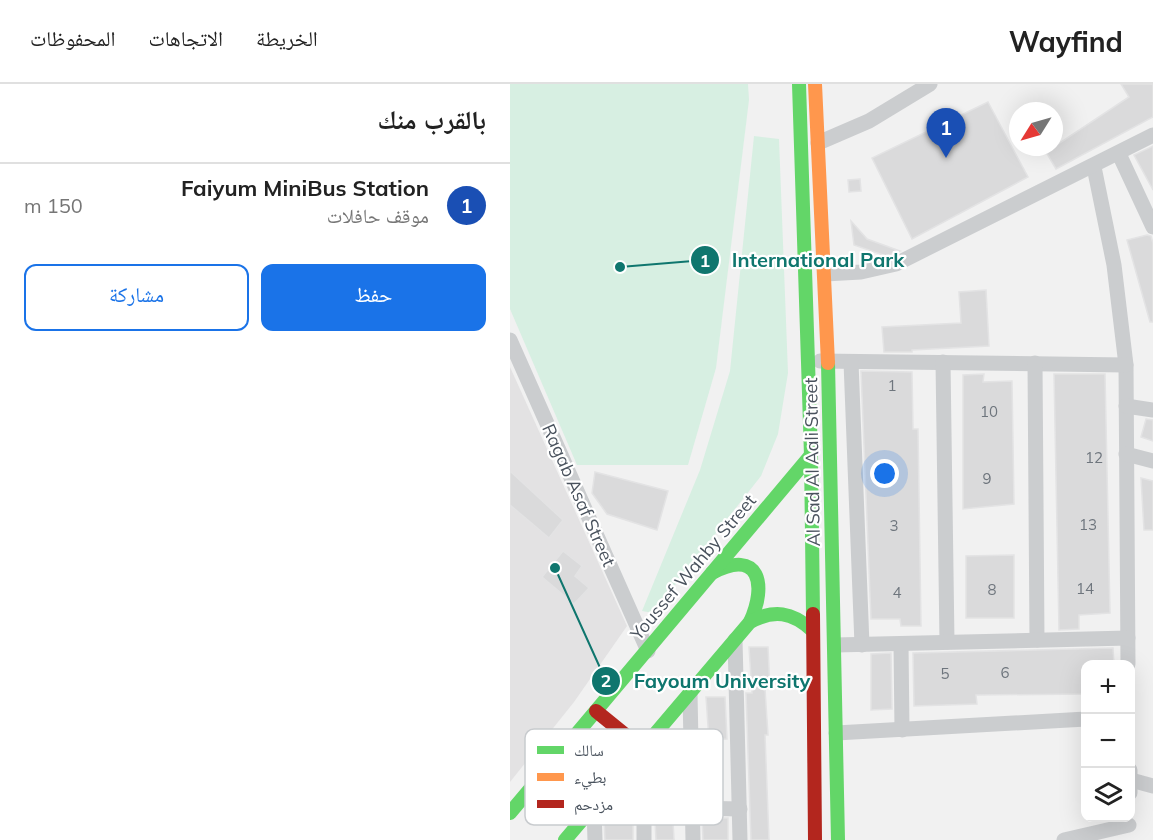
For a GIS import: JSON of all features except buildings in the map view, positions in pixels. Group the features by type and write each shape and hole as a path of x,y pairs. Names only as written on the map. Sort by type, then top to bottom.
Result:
{"main road":[{"name":"Al Sad Al Aali Street","path":"815,84 828,361 838,840"},
{"name":"Al Sad Al Aali Street","path":"798,86 811,454 815,840"},
{"path":"805,314 826,314"},
{"name":"Youssef Wahby Street","path":"581,729 811,454"},
{"path":"710,574 732,564 747,567 753,572 760,586 760,593 750,622"},
{"path":"661,729 750,622 762,614 776,611 790,613 812,630"},
{"path":"596,711 618,729"},
{"name":"Youssef Wahby Street","path":"510,813 525,795"},
{"path":"565,840 579,825"}],"street":[{"path":"818,143 869,121 930,84"},
{"path":"825,274 861,272 896,264 1094,167 1153,135"},
{"path":"1119,153 1153,227"},
{"path":"1094,167 1114,265 1126,365 1128,660"},
{"name":"Ragab Asaf Street","path":"510,340 648,651"},
{"path":"807,361 1126,365"},
{"path":"850,362 862,645"},
{"path":"943,362 947,642"},
{"path":"1035,363 1037,640"},
{"path":"1126,406 1153,410"},
{"path":"1126,454 1153,461"},
{"path":"835,645 1128,638"},
{"path":"735,640 740,840"},
{"path":"901,644 903,730"},
{"path":"690,694 691,729"},
{"path":"836,733 1081,719"},
{"path":"1135,781 1153,786"},
{"path":"723,809 740,809"},
{"path":"595,825 595,840"},
{"path":"1064,840 1130,828"}],"shaded area":[{"path":"510,367 627,626 552,729 525,729 525,763 510,782"}],"green space":[{"path":"510,84 748,84 749,100 716,368 688,465 577,465 510,309"},
{"path":"754,136 779,139 788,373 778,434 761,476 653,613 642,611 700,470 730,371"}],"traffic: fast":[{"path":"799,84 811,455 813,614"},
{"path":"828,363 838,840"},
{"path":"581,729 811,455"},
{"path":"712,573 728,566 741,565 750,568 755,574 758,595 750,622"},
{"path":"659,729 750,622 767,615 782,614 797,619 812,630"},
{"path":"510,813 525,795"},
{"path":"565,840 578,825"}],"traffic: slow":[{"path":"815,84 828,363"}],"traffic: jam":[{"path":"813,614 815,840"},
{"path":"596,711 618,729"}],"place":[{"name":"Faiyum MiniBus Station","path":"946,158"},
{"name":"International Park","path":"620,267"},
{"name":"Fayoum University","path":"555,568"}]}
